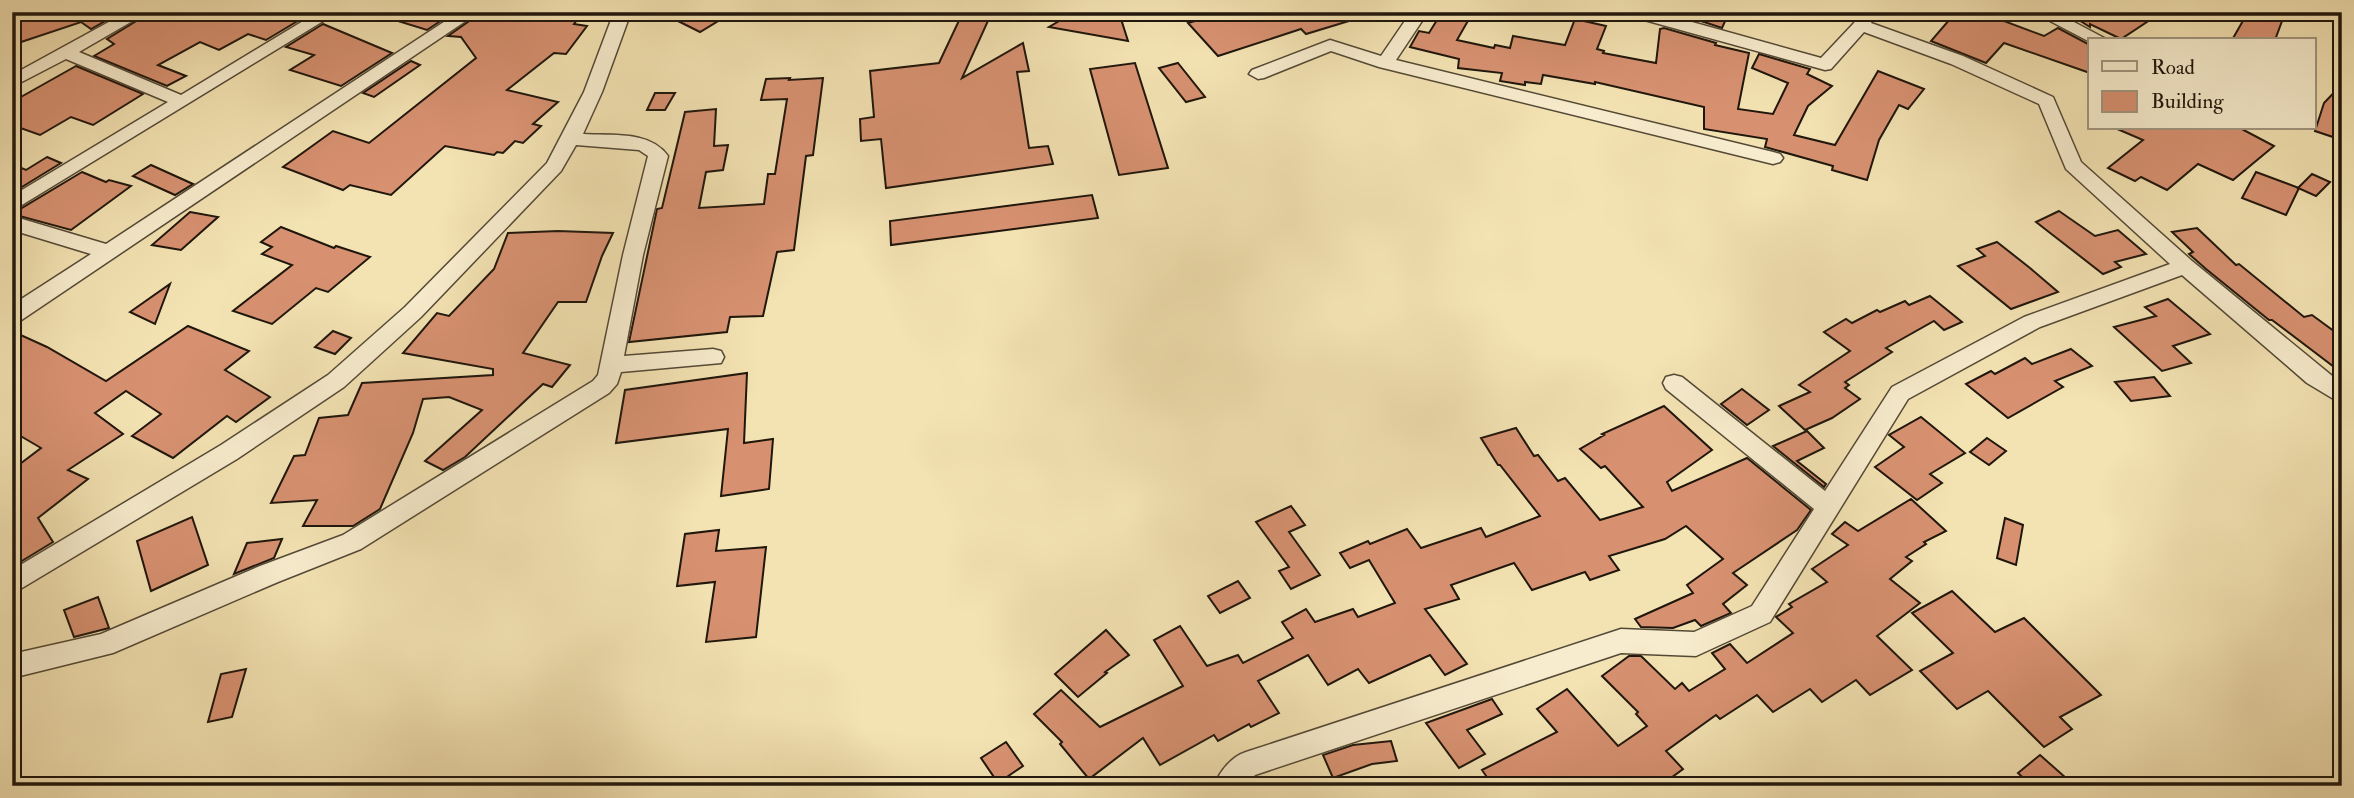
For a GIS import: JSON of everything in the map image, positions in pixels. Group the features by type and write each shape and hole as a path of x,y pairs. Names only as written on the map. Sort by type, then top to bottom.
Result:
{"street":[{"path":"12,82 141,12"},
{"path":"12,205 330,12"},
{"path":"12,316 471,12"},
{"path":"12,583 229,452 336,381 431,293 554,167 572,139 603,68 623,12"},
{"path":"1385,63 1420,12"},
{"path":"2041,12 2095,38"},
{"path":"1642,13 1825,65 1864,19 2047,101 2073,166 2185,267 2315,377 2342,396"},
{"path":"1258,74 1331,45 1385,63 1773,159"},
{"path":"66,53 180,101"},
{"path":"12,666 104,645 269,574 352,542 601,387 608,378 633,256 658,156 653,149 642,144 572,139"},
{"path":"12,223 109,253"},
{"path":"1228,786 1247,765 1621,641 1696,644 1761,614 1900,393 2032,321 2185,267"},
{"path":"611,365 713,357"},
{"path":"1674,383 1829,508"}],"building":[{"path":"12,12 121,12 91,29 81,22 12,45"},
{"path":"151,12 296,12 306,16 266,40 248,34 219,50 200,42 158,65 186,76 167,86 94,56 114,44 107,39"},
{"path":"385,12 454,12 427,30 385,17"},
{"path":"482,12 583,12 574,24 587,26 566,54 554,53 507,90 558,102 533,124 541,126 523,143 515,141 503,153 497,152 494,155 445,146 391,195 350,185 343,190 283,167 333,131 369,143 476,58 461,37 448,36"},
{"path":"660,12 733,12 700,32"},
{"path":"963,12 992,12 962,78 1023,43 1029,71 1017,72 1029,148 1048,146 1053,164 886,188 881,139 861,141 860,119 874,117 870,71 939,63"},
{"path":"1249,12 1361,12 1362,17 1306,34 1301,29 1218,56 1188,23 1218,14 1223,20"},
{"path":"1442,12 1473,12 1457,40 1494,48 1495,45 1510,48 1513,36 1565,45 1575,19 1606,26 1597,49 1604,51 1603,53 1656,63 1660,29 1664,28 1749,53 1738,109 1773,114 1788,83 1752,68 1759,54 1810,69 1807,74 1832,86 1808,106 1794,135 1835,145 1878,71 1924,89 1908,109 1899,105 1879,140 1867,180 1832,170 1833,166 1765,147 1767,139 1704,129 1704,107 1595,82 1543,75 1541,84 1525,82 1525,85 1500,81 1502,73 1458,68 1459,59 1410,47 1419,31 1429,33"},
{"path":"1674,12 1707,12 1727,17 1722,28"},
{"path":"1956,12 1980,12 2044,36 2058,28 2088,44 2088,72 2004,43 1986,63 1931,41"},
{"path":"2066,12 2162,12 2123,38 2090,24 2090,27"},
{"path":"2248,12 2260,12 2282,21 2276,38 2233,38"},
{"path":"1073,13 1121,19 1128,41 1049,27"},
{"path":"323,24 392,53 341,86 290,70 314,55 286,47"},
{"path":"411,61 420,65 374,97 363,93"},
{"path":"1135,63 1168,168 1119,175 1090,69"},
{"path":"1178,63 1205,97 1186,102 1159,68"},
{"path":"76,66 143,94 93,125 71,117 40,135 12,125 12,102"},
{"path":"790,78 789,80 823,78 813,155 806,156 794,250 777,252 763,316 730,317 727,332 629,342 657,209 662,208 685,112 716,109 714,146 728,145 723,170 706,172 699,208 764,204 768,174 775,174 787,99 761,100 766,79"},
{"path":"2342,84 2342,140 2315,131 2324,103"},
{"path":"655,93 675,93 665,110 647,110"},
{"path":"2120,130 2244,130 2274,146 2233,180 2198,164 2167,190 2141,177 2135,181 2108,168 2143,140"},
{"path":"47,157 61,163 12,193 12,164 26,170"},
{"path":"151,165 193,184 175,195 133,176"},
{"path":"82,172 106,182 109,180 131,186 71,230 12,214"},
{"path":"2256,172 2299,188 2286,215 2242,198"},
{"path":"2312,174 2330,182 2316,196 2298,188"},
{"path":"1092,195 1098,218 891,245 890,221"},
{"path":"2059,211 2095,236 2118,230 2146,254 2115,262 2121,267 2103,274 2036,222"},
{"path":"190,212 218,217 181,250 152,245"},
{"path":"281,227 334,248 336,246 370,257 328,292 316,288 272,324 233,311 292,265 262,254 272,247 261,242"},
{"path":"2197,228 2236,265 2239,264 2304,317 2312,315 2342,337 2342,373 2269,320 2206,269 2189,254 2193,252 2172,232"},
{"path":"508,233 613,233 586,302 558,302 523,353 570,365 552,387 543,384 465,457 443,470 425,461 482,410 449,397 423,399 413,433 380,509 353,526 303,526 317,500 271,503 294,456 305,455 319,418 348,415 362,383 493,375 493,369 403,353 437,313 449,316 494,269"},
{"path":"1997,242 2058,292 2011,309 1958,266 1985,256 1977,249"},
{"path":"170,284 155,324 130,312"},
{"path":"1930,296 1962,322 1944,330 1934,321 1886,348 1892,352 1845,382 1849,385 1845,388 1860,399 1832,418 1805,430 1779,406 1810,392 1799,385 1850,351 1824,332 1846,319 1852,323 1877,310 1880,312 1905,301 1909,305"},
{"path":"2168,299 2210,334 2173,346 2191,363 2162,371 2114,327 2156,316 2145,307"},
{"path":"188,326 249,351 225,370 270,397 236,422 227,416 173,458 132,436 161,414 126,391 95,413 123,434 68,470 88,479 38,518 53,542 12,567 12,470 41,448 12,431 12,331 47,347 106,381"},
{"path":"333,331 351,338 335,354 315,347"},
{"path":"2071,349 2092,366 2055,381 2063,387 2008,418 1966,384 1991,371 1995,374 2025,358 2032,364"},
{"path":"747,373 744,443 773,439 769,489 721,496 728,429 616,443 625,390"},
{"path":"2154,377 2170,396 2131,401 2115,382"},
{"path":"1742,389 1769,410 1747,425 1721,404"},
{"path":"1664,406 1712,450 1667,482 1672,491 1747,458 1811,510 1797,530 1733,573 1747,585 1723,604 1731,613 1701,626 1695,620 1673,628 1641,627 1635,619 1693,593 1687,585 1723,559 1686,526 1665,539 1609,556 1619,570 1590,580 1585,572 1532,590 1514,563 1451,585 1459,599 1425,609 1467,664 1445,675 1430,655 1369,683 1358,669 1328,685 1308,655 1258,681 1279,713 1251,727 1249,724 1218,741 1214,735 1160,765 1143,738 1089,779 1060,744 1062,742 1034,714 1061,690 1100,727 1183,686 1154,640 1180,626 1207,666 1238,655 1243,663 1293,638 1282,622 1306,609 1315,622 1353,609 1358,617 1395,603 1369,560 1350,568 1340,553 1368,541 1370,544 1407,529 1421,548 1481,528 1486,537 1540,516 1498,465 1481,438 1516,428 1534,456 1538,455 1558,481 1565,478 1600,520 1643,507 1605,466 1601,468 1580,449 1604,435 1602,434"},
{"path":"1921,417 1965,453 1930,474 1942,483 1917,500 1875,467 1904,447 1889,435"},
{"path":"1807,431 1824,448 1797,461 1826,484 1824,487 1773,446"},
{"path":"1987,438 2006,451 1989,465 1970,452"},
{"path":"1911,499 1946,531 1924,542 1926,544 1906,557 1912,561 1890,579 1920,603 1877,636 1912,670 1870,695 1856,680 1822,702 1810,689 1773,712 1757,695 1720,719 1716,715 1666,751 1683,769 1660,786 1652,778 1631,786 1493,786 1482,770 1557,732 1537,709 1567,689 1618,746 1647,726 1636,714 1638,712 1602,676 1629,656 1641,656 1675,689 1682,683 1689,691 1725,669 1712,653 1730,644 1747,663 1793,633 1776,617 1792,607 1789,604 1827,582 1812,569 1848,545 1832,534 1845,522 1858,531"},
{"path":"1291,506 1305,525 1289,532 1320,575 1291,589 1279,571 1289,567 1256,522"},
{"path":"192,517 208,565 151,591 137,541"},
{"path":"2005,518 2023,525 2016,565 1997,558"},
{"path":"719,530 716,551 766,547 756,637 706,642 715,582 677,586 685,534"},
{"path":"282,539 274,558 234,574 247,543"},
{"path":"1238,581 1250,598 1220,613 1208,596"},
{"path":"1952,591 1995,632 2024,618 2101,695 2060,717 2072,729 2044,747 1988,691 1957,709 1920,671 1953,653 1912,613"},
{"path":"98,597 109,628 74,637 64,610"},
{"path":"1106,630 1129,655 1105,672 1107,673 1078,697 1055,674"},
{"path":"246,669 232,717 208,722 221,674"},
{"path":"1492,699 1502,714 1467,730 1485,754 1459,768 1426,723"},
{"path":"1391,741 1397,761 1372,764 1333,778 1323,755 1353,745"},
{"path":"1006,742 1023,766 998,783 981,758"},
{"path":"2040,755 2075,786 2032,786 2018,773"}]}
